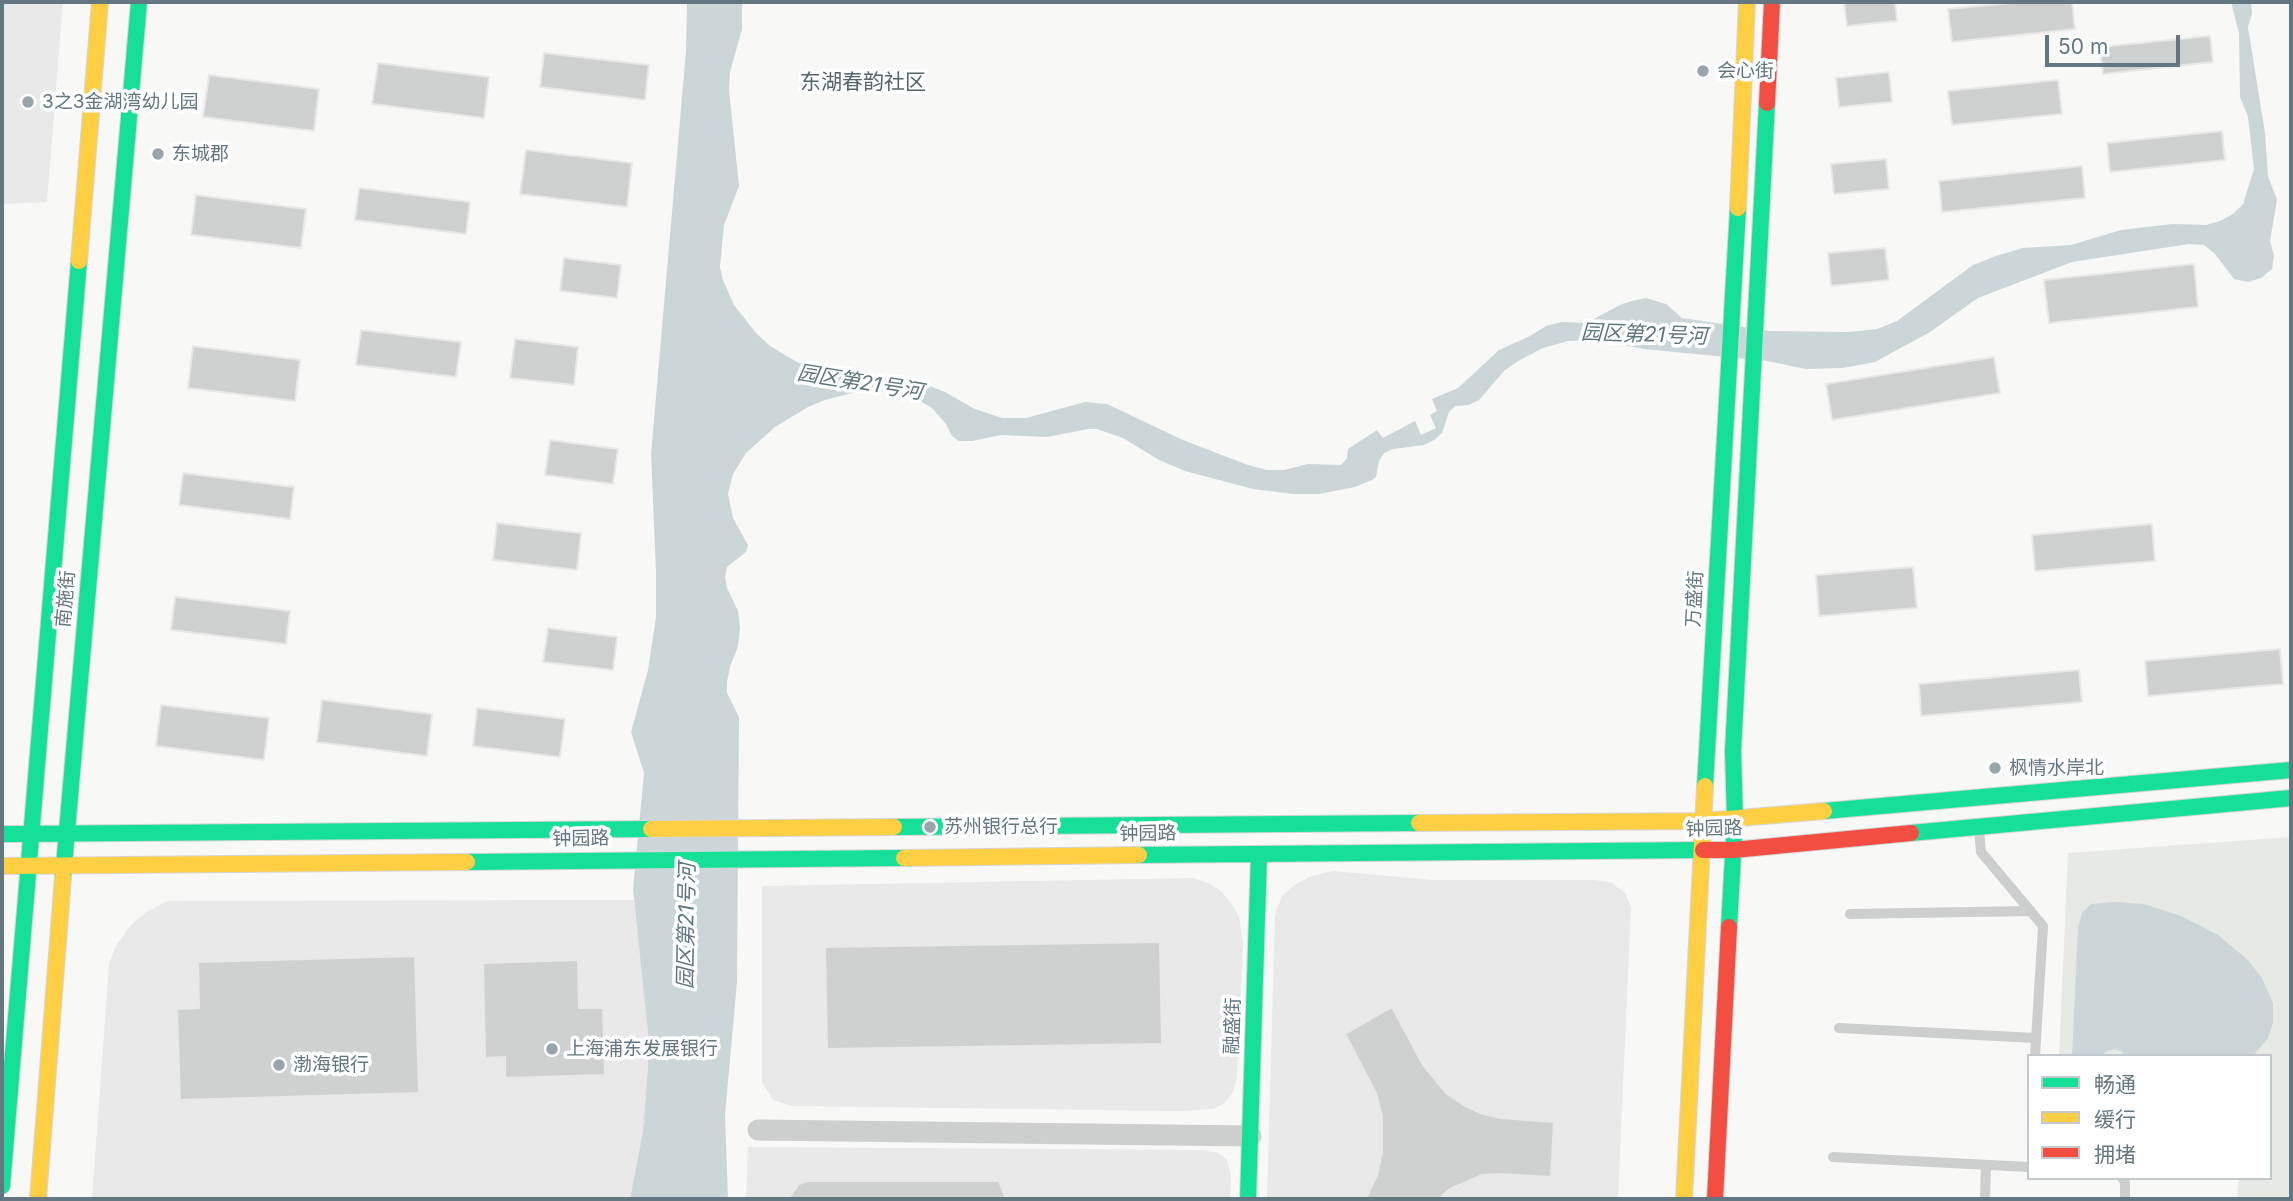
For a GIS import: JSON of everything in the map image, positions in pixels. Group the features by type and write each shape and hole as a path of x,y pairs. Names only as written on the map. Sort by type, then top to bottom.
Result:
{"main road":[{"name":"南施街","path":"2,1186 100,2"},
{"name":"南施街","path":"38,1199 66,833 139,2"},
{"name":"万盛街","path":"1684,1199 1733,321 1747,2"},
{"path":"1715,1199 1735,820 1733,751 1772,2"},
{"name":"钟园路","path":"2,834 1703,821 2291,770"},
{"name":"钟园路","path":"2,866 1702,851 2291,798"},
{"name":"融盛街","path":"1248,1199 1259,854"}],"street":[{"path":"758,1130 1251,1136"}],"lane":[{"path":"1979,827 1981,852 2043,926 2035,1054"},
{"path":"1850,914 2031,911"},
{"path":"1839,1028 2036,1038"},
{"path":"1833,1157 2027,1167"},
{"path":"1985,1199 1986,1165"},
{"path":"2124,1180 2125,1199"}],"shaded area":[{"name":"3之3金湖湾幼儿园","path":"2,2 63,2 47,202 2,204"},
{"path":"2291,837 2291,1199 2237,1199 2239,1180 2272,1180 2272,1054 2059,1054 2068,853"},
{"path":"1333,871 1433,880 1595,880 1612,883 1625,893 1631,907 1618,1199 1267,1199 1275,915 1282,896 1293,886 1309,877"},
{"path":"1193,878 1220,890 1232,904 1239,917 1243,943 1237,1078 1233,1092 1223,1104 1213,1109 1180,1111 792,1106 773,1100 762,1082 762,886"},
{"path":"634,900 644,984 648,1066 643,1131 630,1199 92,1199 109,964 116,946 131,925 148,911 168,901"},
{"path":"748,1147 1203,1150 1218,1153 1227,1160 1231,1176 1230,1199 746,1199"}],"water":[{"name":"园区第21号河","path":"687,2 742,2 742,29 730,72 729,90 739,186 724,225 720,267 734,305 770,346 819,371 906,380 927,385 975,409 1002,418 1026,418 1085,402 1107,404 1183,440 1267,470 1284,470 1308,464 1341,465 1347,458 1348,449 1377,430 1383,438 1415,421 1421,435 1436,428 1430,415 1437,411 1432,399 1458,388 1499,350 1546,326 1562,322 1586,323 1632,301 1646,298 1666,304 1682,318 1770,331 1849,332 1877,329 1897,321 1973,265 1996,256 2023,248 2071,245 2121,230 2172,224 2206,225 2220,221 2243,204 2254,169 2248,117 2240,97 2239,33 2231,2 2251,2 2252,13 2248,27 2265,133 2268,176 2277,200 2270,241 2274,255 2272,269 2261,278 2248,282 2234,279 2215,254 2204,245 2189,244 2072,262 1978,298 1930,332 1875,362 1843,368 1806,369 1767,361 1644,349 1598,340 1568,341 1543,348 1518,361 1504,371 1479,400 1469,405 1455,406 1449,412 1442,433 1434,440 1424,445 1393,449 1384,453 1379,461 1376,477 1372,480 1355,487 1319,494 1253,489 1185,471 1159,460 1123,438 1097,429 1047,437 1001,435 959,441 952,436 932,408 915,398 893,391 856,392 808,407 775,427 746,453 733,474 728,494 733,518 748,545 746,552 727,567 725,576 727,588 738,611 740,628 738,646 727,682 727,693 739,717 737,982 725,1115 728,1199 630,1199 643,1131 648,1066 648,1032 633,889 644,773 631,732 648,670 656,617 651,454 686,51"},
{"path":"2091,904 2144,904 2181,916 2218,935 2248,960 2262,978 2273,1003 2273,1023 2268,1038 2255,1054 2123,1054 2115,1049 2103,1054 2072,1054 2078,927 2082,913"}],"building":[{"path":"1844,2 1895,2 1897,21 1847,26"},
{"path":"2022,2 2072,2 2075,29 1952,42 1948,9"},
{"path":"2210,36 2213,62 2103,74 2100,47"},
{"path":"544,53 649,65 645,100 540,87"},
{"path":"378,63 489,77 484,118 372,104"},
{"path":"1889,72 1892,102 1839,107 1836,78"},
{"path":"209,75 319,89 314,131 203,117"},
{"path":"2058,80 2062,114 1952,125 1948,91"},
{"path":"2222,131 2225,160 2110,172 2107,143"},
{"path":"526,150 632,163 627,207 520,194"},
{"path":"1886,159 1889,189 1834,194 1831,164"},
{"path":"2082,166 2085,198 1942,212 1939,181"},
{"path":"359,188 470,202 466,234 355,220"},
{"path":"196,195 306,209 301,248 191,235"},
{"path":"1885,248 1889,280 1831,286 1828,253"},
{"path":"564,258 621,265 617,298 560,291"},
{"path":"2194,264 2198,307 2049,323 2044,280"},
{"path":"361,330 461,342 456,377 356,365"},
{"path":"515,339 578,347 574,385 510,378"},
{"path":"193,346 300,360 295,401 188,388"},
{"path":"1994,357 2000,393 1832,420 1826,384"},
{"path":"550,440 618,449 613,484 545,475"},
{"path":"183,473 294,487 290,519 179,505"},
{"path":"497,523 581,533 577,570 493,560"},
{"path":"2152,524 2155,561 2035,571 2032,535"},
{"path":"1913,567 1917,608 1819,616 1816,575"},
{"path":"175,597 290,611 286,644 171,630"},
{"path":"548,628 617,637 613,670 543,662"},
{"path":"2280,649 2283,684 2148,696 2145,661"},
{"path":"2079,670 2082,702 1921,716 1919,684"},
{"path":"322,700 432,714 427,756 317,742"},
{"path":"161,705 269,718 264,760 156,746"},
{"path":"477,708 565,719 560,757 473,746"},
{"path":"1160,942 1162,1044 827,1049 825,947"},
{"path":"415,956 419,1093 180,1100 177,1009 199,1008 198,962"},
{"path":"578,960 579,1008 603,1008 605,1075 505,1078 505,1057 485,1058 483,963"},
{"path":"1392,1007 1423,1065 1447,1094 1483,1114 1554,1122 1551,1177 1482,1175 1450,1189 1438,1199 1366,1199 1377,1175 1382,1152 1382,1116 1376,1093 1345,1034"},
{"path":"808,1181 999,1181 1006,1199 788,1199 799,1184"}],"traffic: fast":[{"path":"63,877 139,2"},
{"path":"1729,927 1735,820 1733,751 1767,103"},
{"path":"1705,786 1738,208"},
{"path":"2,1186 79,261"},
{"path":"1824,811 2291,770"},
{"path":"1911,833 2291,798"},
{"path":"894,827 1419,823"},
{"path":"2,834 651,829"},
{"path":"1139,855 1703,850"},
{"path":"1248,1199 1259,854"},
{"path":"467,862 904,858"}],"traffic: slow":[{"path":"79,261 100,2"},
{"path":"1738,208 1747,2"},
{"path":"1684,1199 1705,786"},
{"path":"1419,823 1703,821 1824,811"},
{"path":"651,829 894,827"},
{"path":"904,858 1139,855"},
{"path":"2,866 467,862"},
{"path":"38,1199 63,877"}],"traffic: jam":[{"path":"1767,103 1772,2"},
{"path":"1703,850 1733,850 1911,833"},
{"path":"1715,1199 1729,927"}],"place":[{"name":"会心街","path":"1703,71"},
{"name":"3之3金湖湾幼儿园","path":"28,102"},
{"name":"东城郡","path":"158,154"},
{"name":"枫情水岸北","path":"1995,768"},
{"name":"苏州银行总行","path":"930,827"},
{"name":"上海浦东发展银行","path":"552,1049"},
{"name":"渤海银行","path":"279,1065"}],"district":[{"name":"东湖春韵社区","path":"863,83"}]}
